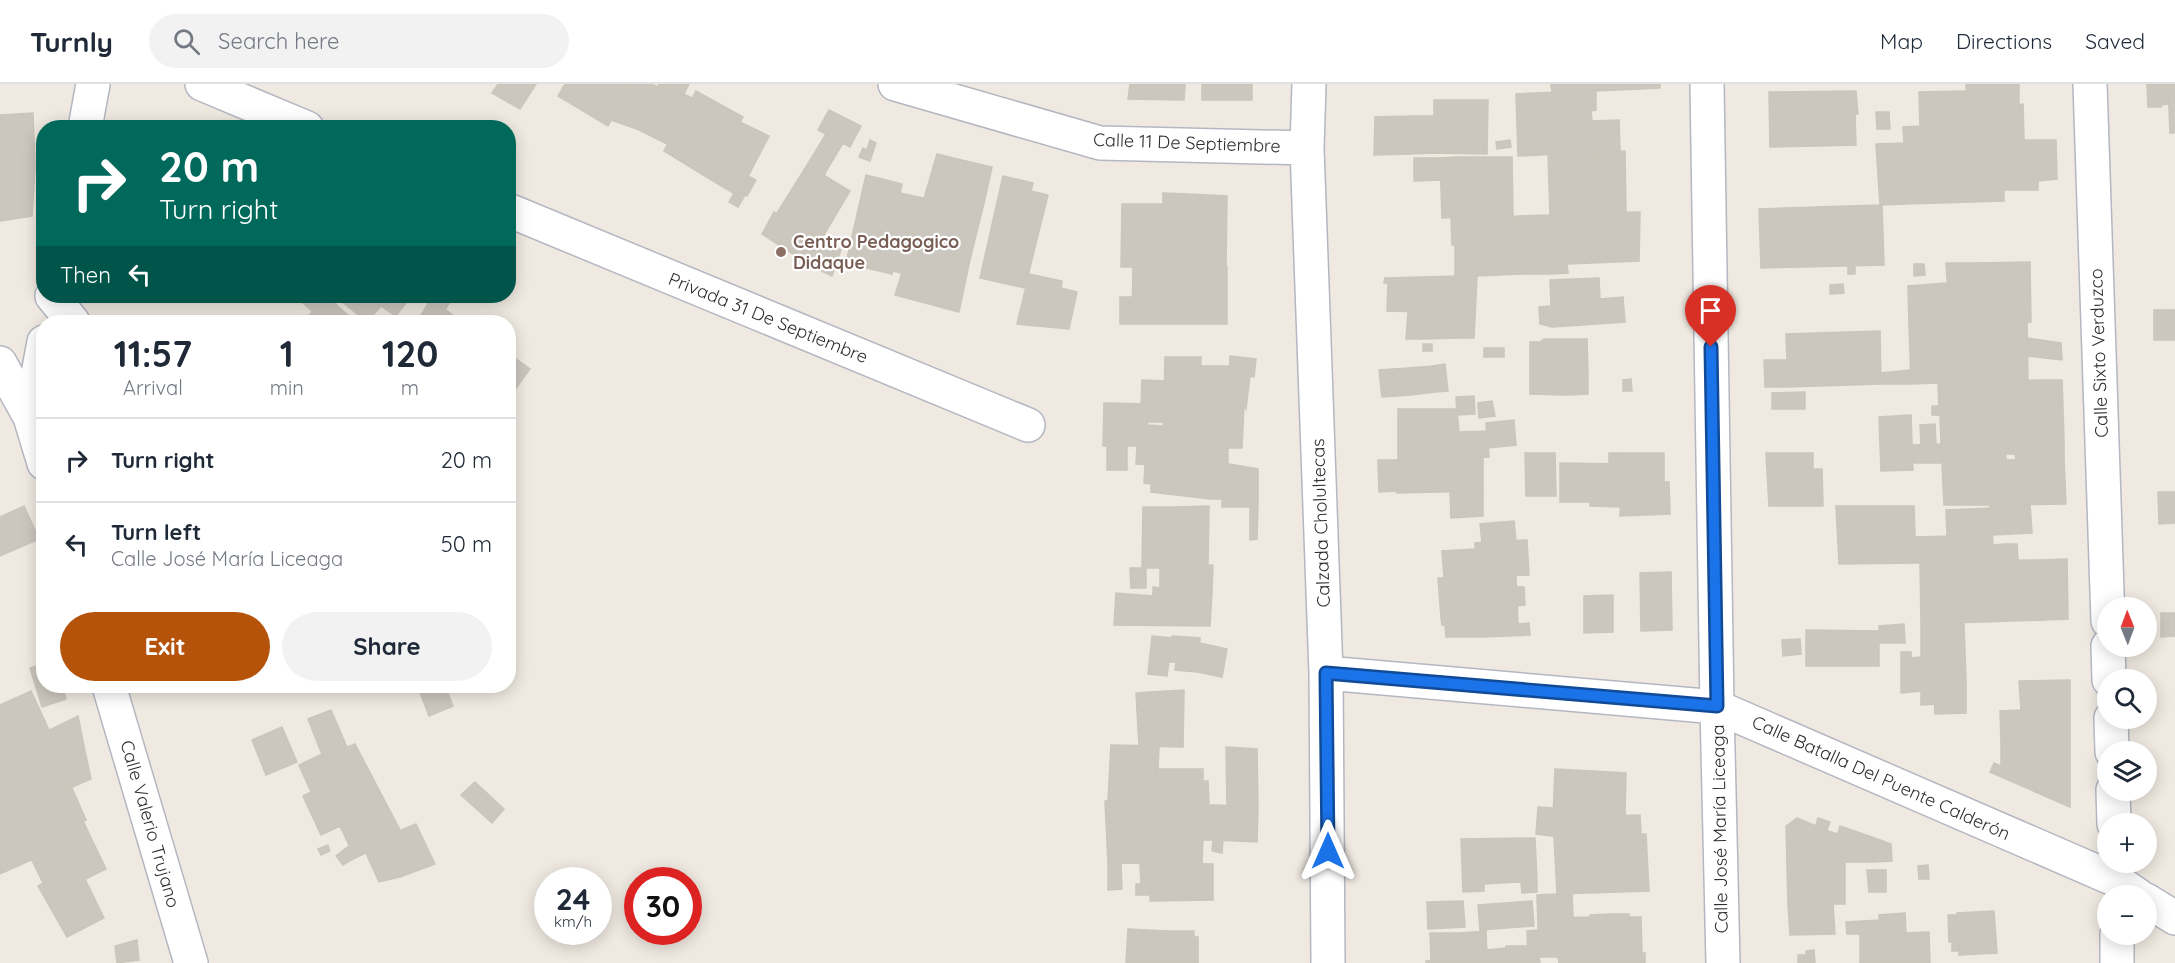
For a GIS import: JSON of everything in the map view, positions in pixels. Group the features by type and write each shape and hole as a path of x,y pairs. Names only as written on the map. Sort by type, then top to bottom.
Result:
{"street":[{"path":"86,120 93,84"},
{"path":"202,84 289,120"},
{"name":"Calle 11 De Septiembre","path":"895,84 1100,143 1307,148"},
{"name":"Calzada Cholultecas","path":"1310,84 1307,148 1326,673 1328,963"},
{"name":"Calle José María Liceaga","path":"1707,84 1723,963"},
{"name":"Calle Sixto Verduzco","path":"2090,84 2107,597"},
{"name":"Privada 31 De Septiembre","path":"516,213 1028,425"},
{"path":"58,303 67,315"},
{"path":"0,363 30,417 36,437"},
{"path":"30,417 36,385"},
{"name":"Calle Batalla Del Puente Calderón","path":"1326,673 1717,706 2122,884"},
{"name":"Calle Valerio Trujano","path":"111,693 191,963"},
{"path":"2157,907 2175,918"},
{"path":"2116,945 2117,963"}],"building":[{"path":"498,84 536,84 520,109 492,93"},
{"path":"565,84 631,84 608,126 558,96"},
{"path":"631,84 651,84 658,87 637,129 611,120"},
{"path":"659,84 664,84 692,98 667,144 637,129"},
{"path":"664,84 689,84 684,94"},
{"path":"1130,84 1185,84 1184,100 1128,99"},
{"path":"1202,84 1252,84 1252,100 1202,100"},
{"path":"1551,84 1660,84 1660,88 1552,93"},
{"path":"1966,84 2019,84 2019,105 2023,104 2024,140 1967,142"},
{"path":"2147,84 2168,84 2168,104 2161,105 2161,107 2148,107"},
{"path":"2168,84 2175,84 2175,133 2170,133"},
{"path":"1596,90 1596,110 1591,111 1592,121 1619,120 1620,151 1561,154 1557,92"},
{"path":"696,91 743,117 728,144 705,131 689,160 712,173 708,178 664,151"},
{"path":"1856,91 1858,114 1818,116 1819,146 1770,147 1769,92"},
{"path":"1965,91 1967,142 1904,143 1903,127 1920,126 1919,92"},
{"path":"1557,92 1561,154 1518,156 1516,94"},
{"path":"1434,100 1488,100 1487,154 1434,153"},
{"path":"829,110 861,126 850,147 818,130"},
{"path":"1876,112 1889,112 1890,129 1877,129"},
{"path":"33,113 35,166 0,170 0,115"},
{"path":"1855,114 1856,145 1819,146 1818,116"},
{"path":"1409,116 1410,154 1374,155 1375,117"},
{"path":"1409,116 1434,116 1434,153 1410,154"},
{"path":"740,122 769,136 738,196 708,178"},
{"path":"705,131 728,144 712,173 689,160"},
{"path":"826,134 843,143 824,175 807,165"},
{"path":"870,140 876,143 870,161 859,157 863,148 867,150"},
{"path":"1510,140 1511,147 1497,149 1496,142"},
{"path":"2037,140 2038,177 1904,183 1904,143"},
{"path":"2037,140 2056,140 2057,179 2038,181"},
{"path":"1904,143 1906,204 1880,205 1876,144"},
{"path":"1625,151 1626,213 1600,214 1597,153"},
{"path":"1597,153 1600,214 1550,215 1548,154"},
{"path":"937,154 966,161 958,197 984,203 969,264 909,250"},
{"path":"1512,157 1513,216 1442,218 1440,158"},
{"path":"1414,158 1440,158 1440,180 1414,181"},
{"path":"966,161 992,167 984,203 958,197"},
{"path":"807,165 850,191 821,240 777,213"},
{"path":"35,166 32,216 0,221 0,170"},
{"path":"866,175 902,184 900,193 923,198 901,273 893,271 892,274 846,263"},
{"path":"748,176 756,180 747,196 740,192"},
{"path":"1003,176 1033,183 1031,191 1048,195 1025,288 980,278"},
{"path":"2038,177 2038,190 2004,190 2004,201 1906,204 1904,183"},
{"path":"740,192 745,195 738,207 729,202 734,193 738,196"},
{"path":"1163,193 1188,194 1189,204 1163,204"},
{"path":"1188,194 1227,196 1226,267 1121,267 1122,204 1189,204"},
{"path":"1882,205 1884,265 1801,267 1801,245 1815,245 1815,207"},
{"path":"1815,207 1815,245 1801,245 1801,267 1761,268 1759,209"},
{"path":"774,212 827,244 813,267 762,234"},
{"path":"1640,212 1639,261 1567,264 1568,273 1551,274 1550,215"},
{"path":"1550,215 1551,274 1521,274 1519,216"},
{"path":"1518,216 1521,274 1478,276 1479,245 1452,245 1451,217"},
{"path":"827,244 841,250 832,276 813,267"},
{"path":"1455,245 1479,245 1478,276 1455,276"},
{"path":"909,250 969,264 959,312 895,295"},
{"path":"2030,262 2031,322 1973,324 1972,298 1978,298 1977,263"},
{"path":"1946,263 1977,263 1978,298 1972,298 1973,324 1950,324"},
{"path":"1914,264 1924,264 1925,275 1914,276"},
{"path":"1848,266 1855,266 1855,274 1848,274"},
{"path":"1133,267 1227,267 1227,324 1132,324"},
{"path":"1029,274 1062,281 1061,288 1077,292 1069,329 1017,324"},
{"path":"1461,276 1458,338 1422,339 1423,312 1387,311 1388,283 1384,283 1385,278"},
{"path":"1461,276 1477,276 1474,338 1458,338"},
{"path":"1599,278 1600,299 1623,297 1625,322 1552,327 1540,324 1539,307 1551,306 1550,280"},
{"path":"1946,283 1950,324 1909,325 1908,286"},
{"path":"1843,284 1844,293 1830,294 1830,285"},
{"path":"1120,297 1132,297 1132,324 1120,324"},
{"path":"303,303 321,303 313,312"},
{"path":"321,303 334,303 348,315 309,315"},
{"path":"344,303 388,303 384,308 381,306 373,315 358,315"},
{"path":"388,303 406,303 397,315 384,308"},
{"path":"427,303 449,303 443,314"},
{"path":"428,304 443,314 442,315 421,315"},
{"path":"446,310 453,315 442,315"},
{"path":"2154,310 2175,310 2175,340 2154,340"},
{"path":"1408,311 1423,312 1422,339 1406,339"},
{"path":"2027,322 2028,381 1938,383 1936,324"},
{"path":"1936,324 1938,383 1911,384 1909,325"},
{"path":"1880,331 1881,384 1788,387 1786,334"},
{"path":"2027,338 2061,343 2062,360 2027,356"},
{"path":"1544,339 1565,339 1566,395 1530,394 1530,342 1540,342"},
{"path":"1565,339 1587,339 1588,373 1564,373"},
{"path":"1423,344 1432,344 1432,351 1423,351"},
{"path":"1484,348 1504,348 1504,357 1484,357"},
{"path":"1230,356 1256,359 1254,377 1250,376 1246,409 1244,406 1228,405"},
{"path":"1165,357 1201,357 1200,405 1244,406 1242,448 1163,446"},
{"path":"516,359 530,369 516,388"},
{"path":"1764,360 1787,360 1788,387 1765,387"},
{"path":"1445,364 1448,391 1435,392 1433,366"},
{"path":"1201,366 1229,366 1228,405 1200,405"},
{"path":"1433,366 1435,392 1411,395 1408,368"},
{"path":"1408,368 1411,395 1382,397 1379,370"},
{"path":"1910,370 1911,384 1881,384 1881,373"},
{"path":"1565,373 1588,373 1588,394 1566,395"},
{"path":"1631,379 1632,391 1623,391 1623,380"},
{"path":"1142,380 1164,381 1163,422 1147,422 1149,404 1141,405"},
{"path":"2062,380 2064,439 2005,442 2004,381"},
{"path":"2004,381 2005,442 1941,444 1940,415 1932,415 1932,406 1939,406 1938,383"},
{"path":"1805,392 1805,409 1772,409 1772,393"},
{"path":"1474,396 1475,414 1457,415 1456,397"},
{"path":"1492,401 1495,416 1479,418 1478,403"},
{"path":"1104,403 1149,404 1146,446 1103,446"},
{"path":"1398,409 1457,409 1461,458 1398,460"},
{"path":"1911,415 1913,470 1881,471 1879,417"},
{"path":"1514,420 1516,445 1488,448 1486,423"},
{"path":"1935,424 1936,444 1921,444 1920,425"},
{"path":"1147,425 1163,426 1163,446 1146,446"},
{"path":"1487,431 1489,457 1461,458 1459,432"},
{"path":"2064,439 2064,459 2016,460 2015,454 2006,454 2005,442"},
{"path":"2005,442 2006,460 2002,460 2005,505 1944,505 1941,444"},
{"path":"1941,444 1942,463 1913,463 1913,445"},
{"path":"1107,446 1127,446 1127,470 1107,470"},
{"path":"1137,446 1163,446 1162,465 1136,464"},
{"path":"1163,446 1228,448 1228,464 1223,463 1222,475 1212,474 1210,499 1151,492 1151,484 1144,483 1145,464 1162,465"},
{"path":"1525,453 1555,453 1556,496 1526,496"},
{"path":"1609,453 1619,453 1620,464 1609,464"},
{"path":"1619,453 1664,453 1664,482 1669,482 1670,514 1620,516 1622,464 1620,464"},
{"path":"1766,453 1813,453 1813,469 1767,471"},
{"path":"1483,457 1483,491 1397,493 1396,460"},
{"path":"2064,459 2066,504 2005,505 2002,460"},
{"path":"1378,460 1396,460 1397,491 1379,492"},
{"path":"1223,463 1258,469 1258,507 1222,507"},
{"path":"1560,463 1622,464 1621,507 1590,506 1590,502 1560,502"},
{"path":"1822,469 1823,506 1769,506 1767,471"},
{"path":"1212,474 1222,475 1223,499 1210,499"},
{"path":"1450,491 1483,491 1483,516 1451,518"},
{"path":"2158,492 2175,492 2175,523 2159,524"},
{"path":"2030,504 2032,533 1993,535 1990,505"},
{"path":"24,506 36,532 36,540 0,556 0,517"},
{"path":"1209,506 1208,565 1178,567 1178,507"},
{"path":"1836,506 1914,506 1916,563 1839,564"},
{"path":"1143,507 1178,507 1178,567 1142,568"},
{"path":"1250,507 1258,507 1257,539 1250,540"},
{"path":"1992,508 1993,561 1953,562 1951,536 1947,536 1946,510"},
{"path":"1514,521 1516,541 1482,543 1480,524"},
{"path":"1951,536 1953,562 1916,563 1915,537"},
{"path":"1527,540 1529,575 1444,578 1442,551 1475,549 1475,543"},
{"path":"2017,544 2018,560 1993,561 1993,545"},
{"path":"2067,559 2068,619 2044,620 2043,560"},
{"path":"2043,560 2044,620 1921,624 1920,563"},
{"path":"1213,565 1212,592 1160,591 1160,567"},
{"path":"1130,568 1146,568 1146,588 1131,588"},
{"path":"1671,572 1672,630 1641,631 1640,573"},
{"path":"1516,576 1518,624 1529,623 1530,635 1483,637 1481,577"},
{"path":"1481,577 1483,637 1473,637 1472,615 1441,618 1438,578"},
{"path":"1153,587 1160,588 1160,591 1212,592 1210,626 1114,625 1116,593 1153,596","holes":["1138,604 1153,608 1150,622 1135,618"]},
{"path":"1517,587 1524,587 1525,605 1517,606"},
{"path":"1613,595 1613,632 1584,633 1584,596"},
{"path":"1138,604 1153,608 1150,622 1135,618"},
{"path":"2161,613 2175,613 2175,636 2161,637"},
{"path":"1472,615 1473,637 1446,637 1445,625 1442,625 1441,618"},
{"path":"1964,623 1966,681 1921,682 1921,624"},
{"path":"1904,624 1905,643 1879,643 1879,626"},
{"path":"1806,630 1879,631 1879,666 1806,666"},
{"path":"1152,636 1172,638 1167,676 1148,674"},
{"path":"1172,636 1200,638 1197,672 1175,670 1176,662 1169,662"},
{"path":"1800,639 1801,654 1783,656 1782,640"},
{"path":"1200,643 1227,649 1222,677 1197,672"},
{"path":"1901,652 1911,652 1911,658 1920,657 1921,691 1901,693"},
{"path":"36,666 36,688 30,668"},
{"path":"2070,680 2070,741 2001,743 2000,711 2021,710 2019,681"},
{"path":"1966,681 1966,713 1935,714 1934,682"},
{"path":"1921,682 1934,682 1934,704 1921,705"},
{"path":"1184,690 1183,747 1139,746 1136,693"},
{"path":"31,691 49,730 0,754 0,705"},
{"path":"38,693 64,693 66,699 42,707"},
{"path":"420,693 448,693 453,706 429,716"},
{"path":"331,710 347,747 323,757 308,719"},
{"path":"78,716 85,751 31,775 43,800 5,818 0,806 0,754"},
{"path":"282,727 297,762 266,775 252,740"},
{"path":"2070,741 2070,807 1990,772 1994,763 2001,766 2001,743"},
{"path":"355,744 400,830 387,836 390,842 355,858 340,826 321,835 303,796 311,792 299,765 322,754 323,757"},
{"path":"1111,745 1159,746 1155,803 1108,801"},
{"path":"1226,747 1257,749 1258,807 1227,806"},
{"path":"85,751 91,779 70,788 59,763"},
{"path":"59,763 70,788 43,800 31,775"},
{"path":"1156,769 1203,769 1203,804 1155,803"},
{"path":"1555,769 1609,772 1606,821 1553,818"},
{"path":"1609,772 1626,773 1625,816 1607,816"},
{"path":"1203,781 1208,781 1209,805 1203,804"},
{"path":"475,782 504,809 492,823 461,795"},
{"path":"72,788 86,820 22,850 8,817"},
{"path":"1105,801 1193,804 1193,839 1203,839 1202,864 1108,863"},
{"path":"1193,804 1258,807 1257,842 1193,839"},
{"path":"0,806 5,818 8,817 22,850 26,848 31,860 0,874"},
{"path":"1538,807 1552,808 1551,836 1536,834"},
{"path":"1640,815 1641,834 1612,835 1611,816"},
{"path":"1607,816 1611,816 1612,835 1604,835"},
{"path":"1553,818 1606,821 1604,835 1551,836"},
{"path":"1797,818 1828,831 1828,862 1845,862 1845,904 1788,904 1786,826"},
{"path":"1818,818 1830,822 1827,830 1816,825"},
{"path":"83,821 106,869 50,897 26,848"},
{"path":"416,824 435,864 379,882 366,853 390,842 387,836"},
{"path":"1840,826 1872,837 1873,862 1828,862 1828,831 1838,834"},
{"path":"1646,834 1649,891 1557,894 1554,836"},
{"path":"1872,837 1891,844 1892,861 1873,862"},
{"path":"1535,838 1537,881 1484,884 1484,891 1463,892 1461,839"},
{"path":"1213,840 1223,840 1222,853 1212,851"},
{"path":"328,845 330,851 321,855 318,849"},
{"path":"349,846 355,858 343,865 336,856"},
{"path":"1108,863 1121,863 1122,889 1108,890"},
{"path":"1150,863 1213,864 1213,900 1150,901"},
{"path":"1150,863 1150,895 1136,895 1136,884 1141,884 1140,864"},
{"path":"1928,865 1929,879 1919,879 1918,866"},
{"path":"1867,870 1886,870 1886,892 1869,892"},
{"path":"85,879 104,918 67,937 38,886 43,883 50,897"},
{"path":"1537,881 1537,892 1522,893 1521,883"},
{"path":"1556,894 1558,957 1539,957 1537,895"},
{"path":"1556,894 1572,894 1573,917 1556,918"},
{"path":"1463,901 1465,927 1428,929 1427,902"},
{"path":"1532,901 1534,926 1480,930 1478,905"},
{"path":"1833,903 1835,934 1790,935 1788,904"},
{"path":"1994,911 1997,953 1959,955 1957,913"},
{"path":"1905,913 1906,933 1880,934 1879,915"},
{"path":"1608,914 1609,955 1591,955 1590,915"},
{"path":"1608,914 1629,914 1629,917 1641,917 1642,953 1609,955"},
{"path":"1948,915 1957,915 1959,951 1952,951 1952,942 1949,942"},
{"path":"1590,917 1591,955 1558,957 1556,918"},
{"path":"1879,920 1880,934 1847,934 1846,922"},
{"path":"1128,929 1165,931 1165,963 1126,963"},
{"path":"1538,930 1539,957 1528,957 1527,931"},
{"path":"1165,931 1194,931 1194,937 1198,937 1198,963 1165,963"},
{"path":"1486,931 1487,959 1460,960 1459,933"},
{"path":"1929,932 1930,963 1905,963 1905,933"},
{"path":"1430,933 1459,933 1460,960 1431,961"},
{"path":"1905,933 1905,963 1860,963 1860,934"},
{"path":"137,940 139,960 117,963 115,946"},
{"path":"1506,946 1527,946 1528,957 1506,958"},
{"path":"1506,948 1506,958 1487,959 1487,950"},
{"path":"1814,950 1815,963 1798,963 1798,955 1806,955 1806,951"},
{"path":"1645,953 1645,963 1559,963 1558,957"},
{"path":"1539,957 1540,963 1483,963 1483,959"},
{"path":"1483,959 1483,963 1426,963 1426,961"}],"place":[{"name":"Centro Pedagogico Didaque","path":"781,252"}],"route":[{"path":"1328,851 1326,673 1717,706 1711,347"}]}
